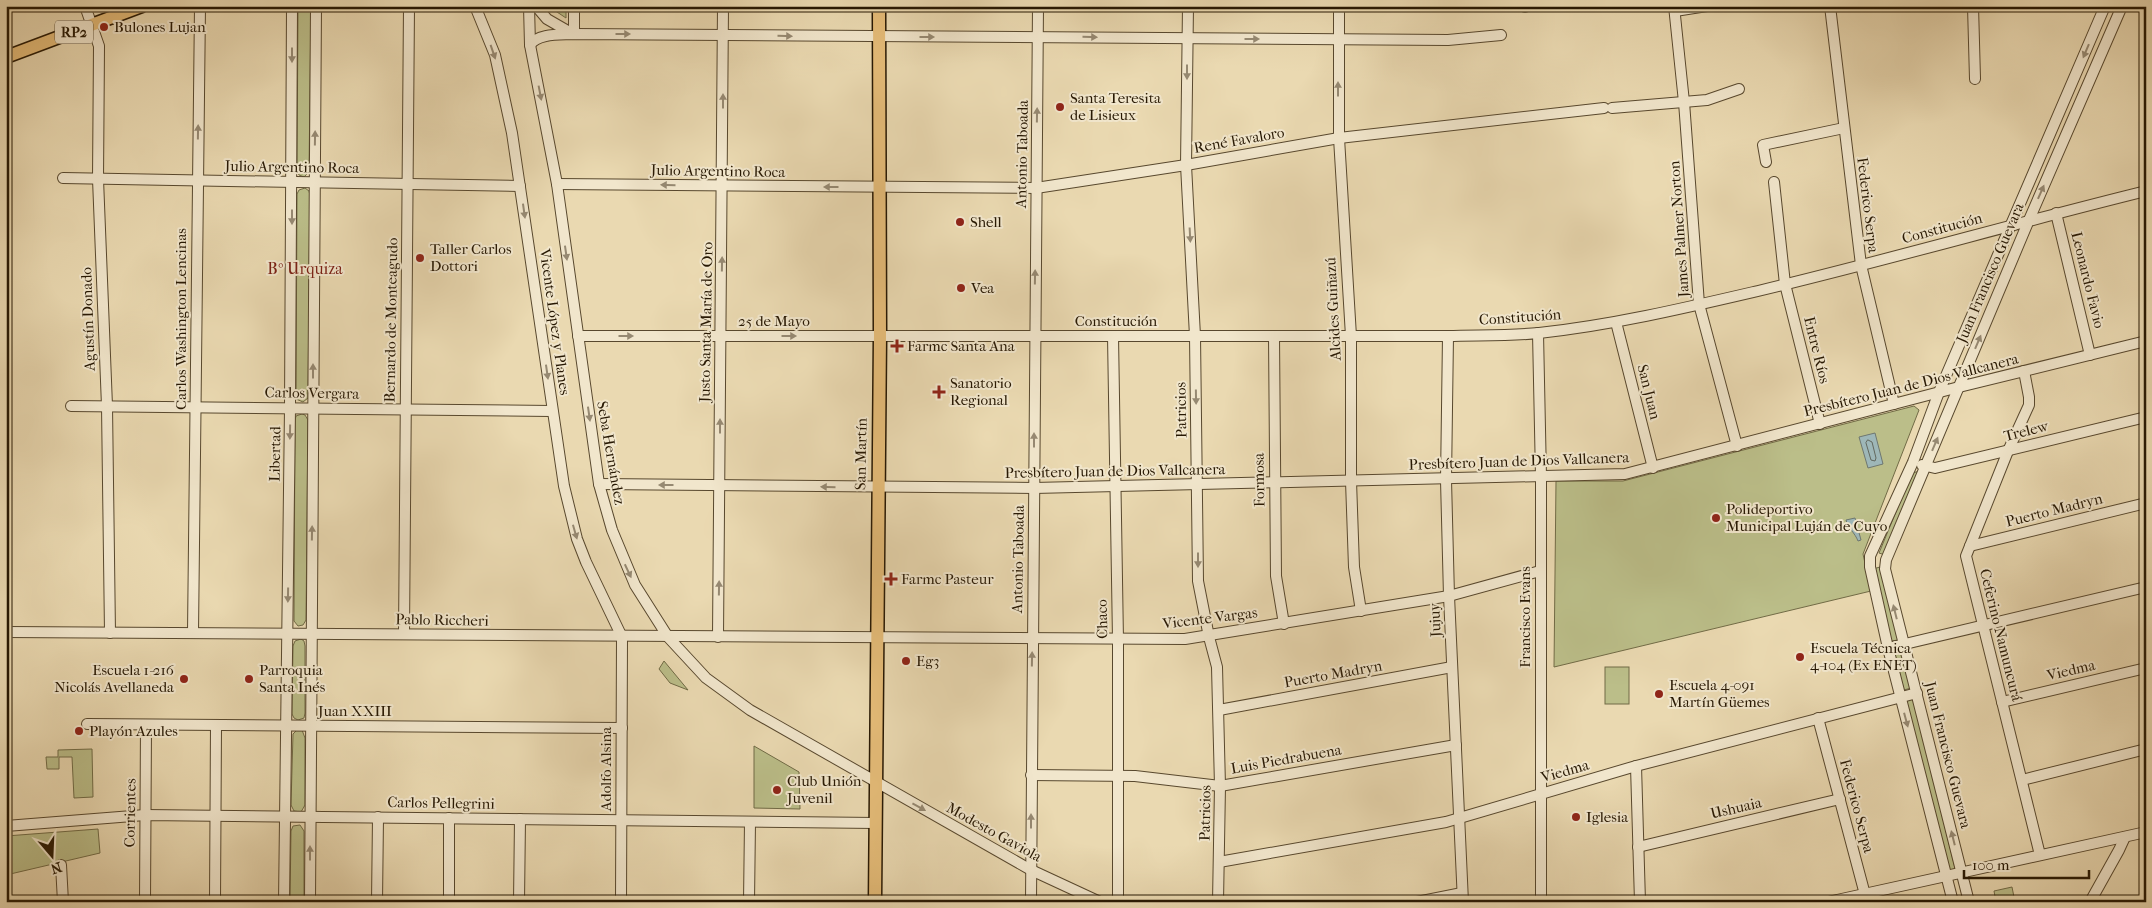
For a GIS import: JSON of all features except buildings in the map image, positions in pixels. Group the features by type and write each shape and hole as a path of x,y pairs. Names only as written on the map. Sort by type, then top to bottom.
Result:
{"main road":[{"name":"RP2","path":"6,57 142,6"},
{"name":"San Martín","path":"875,902 877,487 880,336 879,6"}],"street":[{"name":"Agustín Donado","path":"85,6 99,46 98,179 107,406 110,633"},
{"name":"Carlos Washington Lencinas","path":"193,633 200,6"},
{"name":"Libertad","path":"284,902 290,408 292,6"},
{"path":"310,902 316,6"},
{"name":"Bernardo de Monteagudo","path":"404,634 409,6"},
{"name":"Vicente López y Planes","path":"475,6 495,55 502,83 520,186 564,486 586,562 622,637"},
{"name":"Seba Hernández","path":"529,6 530,45 557,184 599,484 621,556 635,585 668,637 690,662 725,693 750,710 876,783"},
{"path":"536,6 548,19 574,34"},
{"path":"574,6 574,34"},
{"name":"Justo Santa María de Oro","path":"718,637 723,6"},
{"name":"Antonio Taboada","path":"1031,902 1038,6"},
{"name":"Patricios","path":"1188,6 1186,165 1195,336 1198,582 1217,667 1220,786 1218,902"},
{"name":"Alcides Guiñazú","path":"1338,6 1339,138 1350,336 1351,482 1354,566 1361,611"},
{"path":"1675,8 1707,6"},
{"name":"Federico Serpa","path":"1830,6 1860,265 1894,404"},
{"path":"1973,6 1976,79"},
{"name":"Juan Francisco Guevara","path":"1953,902 1888,648 1870,567 1870,556 1913,462 1939,392 2105,6"},
{"name":"Juan Francisco Guevara","path":"1969,902 1903,644 1885,569 1886,560 2029,220 2122,6"},
{"name":"James Palmer Norton","path":"1675,8 1699,304 1737,446"},
{"path":"530,45 533,41 540,38 574,34 1448,40 1501,35"},
{"name":"René Favaloro","path":"879,187 1036,188 1186,165 1339,138 1608,108 1684,102 1713,98 1739,89"},
{"path":"1766,162 1763,145 1844,128"},
{"name":"Julio Argentino Roca","path":"63,178 520,186"},
{"name":"Entre Ríos","path":"1774,182 1785,284 1820,424"},
{"name":"Julio Argentino Roca","path":"557,184 879,187"},
{"name":"Constitución","path":"880,336 1448,336 1538,333 1616,322 1785,284 2146,191"},
{"name":"Leonardo Favio","path":"2056,213 2090,355"},
{"name":"San Juan","path":"1616,322 1653,468"},
{"name":"Francisco Evans","path":"1538,333 1541,477 1541,902"},
{"name":"25 de Mayo","path":"578,336 880,336"},
{"name":"Chaco","path":"1113,336 1118,640 1118,902"},
{"name":"Formosa","path":"1274,336 1276,576 1284,624"},
{"name":"Jujuy","path":"1448,336 1446,480 1449,596 1463,898"},
{"name":"Presbítero Juan de Dios Vallcanera","path":"599,484 1034,488 1446,480 1625,474 1939,392 2146,341"},
{"name":"Ceferino Namuncurá","path":"2024,371 2029,405 2008,451 1966,556 2040,855"},
{"name":"Carlos Vergara","path":"71,406 552,411"},
{"name":"Trelew","path":"1913,462 1935,468 2146,417"},
{"name":"Puerto Madryn","path":"1970,546 2146,503"},
{"path":"1870,556 1886,560"},
{"name":"Vicente Vargas","path":"877,638 1118,640 1209,637 1449,596 1540,571"},
{"path":"1888,648 2146,587"},
{"name":"Pablo Riccheri","path":"6,632 877,638"},
{"name":"Adolfo Alsina","path":"621,902 622,637"},
{"name":"Puerto Madryn","path":"1219,710 1452,667"},
{"name":"Viedma","path":"2002,702 2146,668"},
{"name":"Viedma","path":"1219,862 1458,819 1636,766 1916,693"},
{"name":"Federico Serpa","path":"1818,718 1866,898"},
{"name":"Juan XXIII","path":"87,724 622,728"},
{"name":"Corrientes","path":"144,902 146,725"},
{"path":"215,902 216,725"},
{"name":"Luis Piedrabuena","path":"1031,774 1135,776 1220,786 1456,744"},
{"path":"2022,780 2146,749"},
{"path":"1636,766 1640,902"},
{"name":"Modesto Gaviola","path":"876,783 1031,870 1100,902"},
{"name":"Ushuaia","path":"1638,847 1840,799"},
{"name":"Carlos Pellegrini","path":"6,826 145,815 876,823"},
{"path":"377,902 378,817"},
{"path":"449,818 449,902"},
{"path":"519,902 520,819"},
{"path":"749,902 750,822"},
{"path":"1828,902 1866,898 1947,876 2146,832"},
{"path":"2090,902 2119,850 2124,837"},
{"path":"61,865 63,902"},
{"path":"1417,902 1463,898"}],"green space":[{"path":"298,6 311,6 309,172 304,177 299,175 297,171"},
{"path":"548,6 566,6 566,18"},
{"path":"305,188 309,191 310,196 308,398 303,402 296,399 297,194 299,190"},
{"name":"Polideportivo Municipal Luján de Cuyo","path":"1914,406 1919,410 1863,554 1871,591 1554,667 1556,481 1623,481"},
{"path":"302,414 308,420 306,620 303,625 298,626 294,621 295,420 296,416"},
{"path":"1920,471 1885,555 1879,553 1912,473"},
{"path":"1880,567 1898,640 1891,641 1873,569"},
{"path":"301,639 304,641 305,646 305,713 304,718 298,720 292,714 293,646 295,641"},
{"path":"1901,649 1911,688 1904,690 1894,651"},
{"path":"664,661 688,690 670,683 659,669"},
{"path":"1605,667 1629,667 1629,704 1605,704"},
{"path":"1913,697 1956,872 1949,874 1906,699"},
{"path":"297,730 302,730 305,738 305,805 301,812 294,811 291,805 293,734"},
{"name":"Club Unión Juvenil","path":"754,746 799,772 800,809 754,808"},
{"path":"92,749 93,797 74,798 72,757 59,757 59,769 47,769 46,757 58,757 58,750"},
{"path":"300,825 304,831 304,902 290,902 291,831 293,826"},
{"path":"98,829 100,853 6,875 6,836"},
{"path":"2012,887 2015,902 1996,902 1994,891"}],"water":[{"path":"1875,433 1883,464 1868,468 1859,437"},
{"path":"1855,518 1861,540 1858,541 1846,520"}],"place":[{"name":"Bulones Lujan","path":"104,27"},
{"name":"Santa Teresita de Lisieux","path":"1060,107"},
{"name":"Shell","path":"960,222"},
{"name":"Taller Carlos Dottori","path":"420,258"},
{"name":"Vea","path":"961,288"},
{"name":"Farmc Santa Ana","path":"897,346"},
{"name":"Sanatorio Regional","path":"939,392"},
{"name":"Polideportivo Municipal Luján de Cuyo","path":"1716,518"},
{"name":"Farmc Pasteur","path":"891,579"},
{"name":"Escuela Técnica 4-104 (Ex ENET)","path":"1800,657"},
{"name":"Eg3","path":"906,661"},
{"name":"Escuela 1-216 Nicolás Avellaneda","path":"184,679"},
{"name":"Parroquia Santa Inés","path":"249,679"},
{"name":"Escuela 4-091 Martín Güemes","path":"1659,694"},
{"name":"Playón Azules","path":"79,731"},
{"name":"Club Unión Juvenil","path":"777,790"},
{"name":"Iglesia","path":"1576,817"}],"district":[{"name":"Bº Urquiza","path":"305,268"}]}
